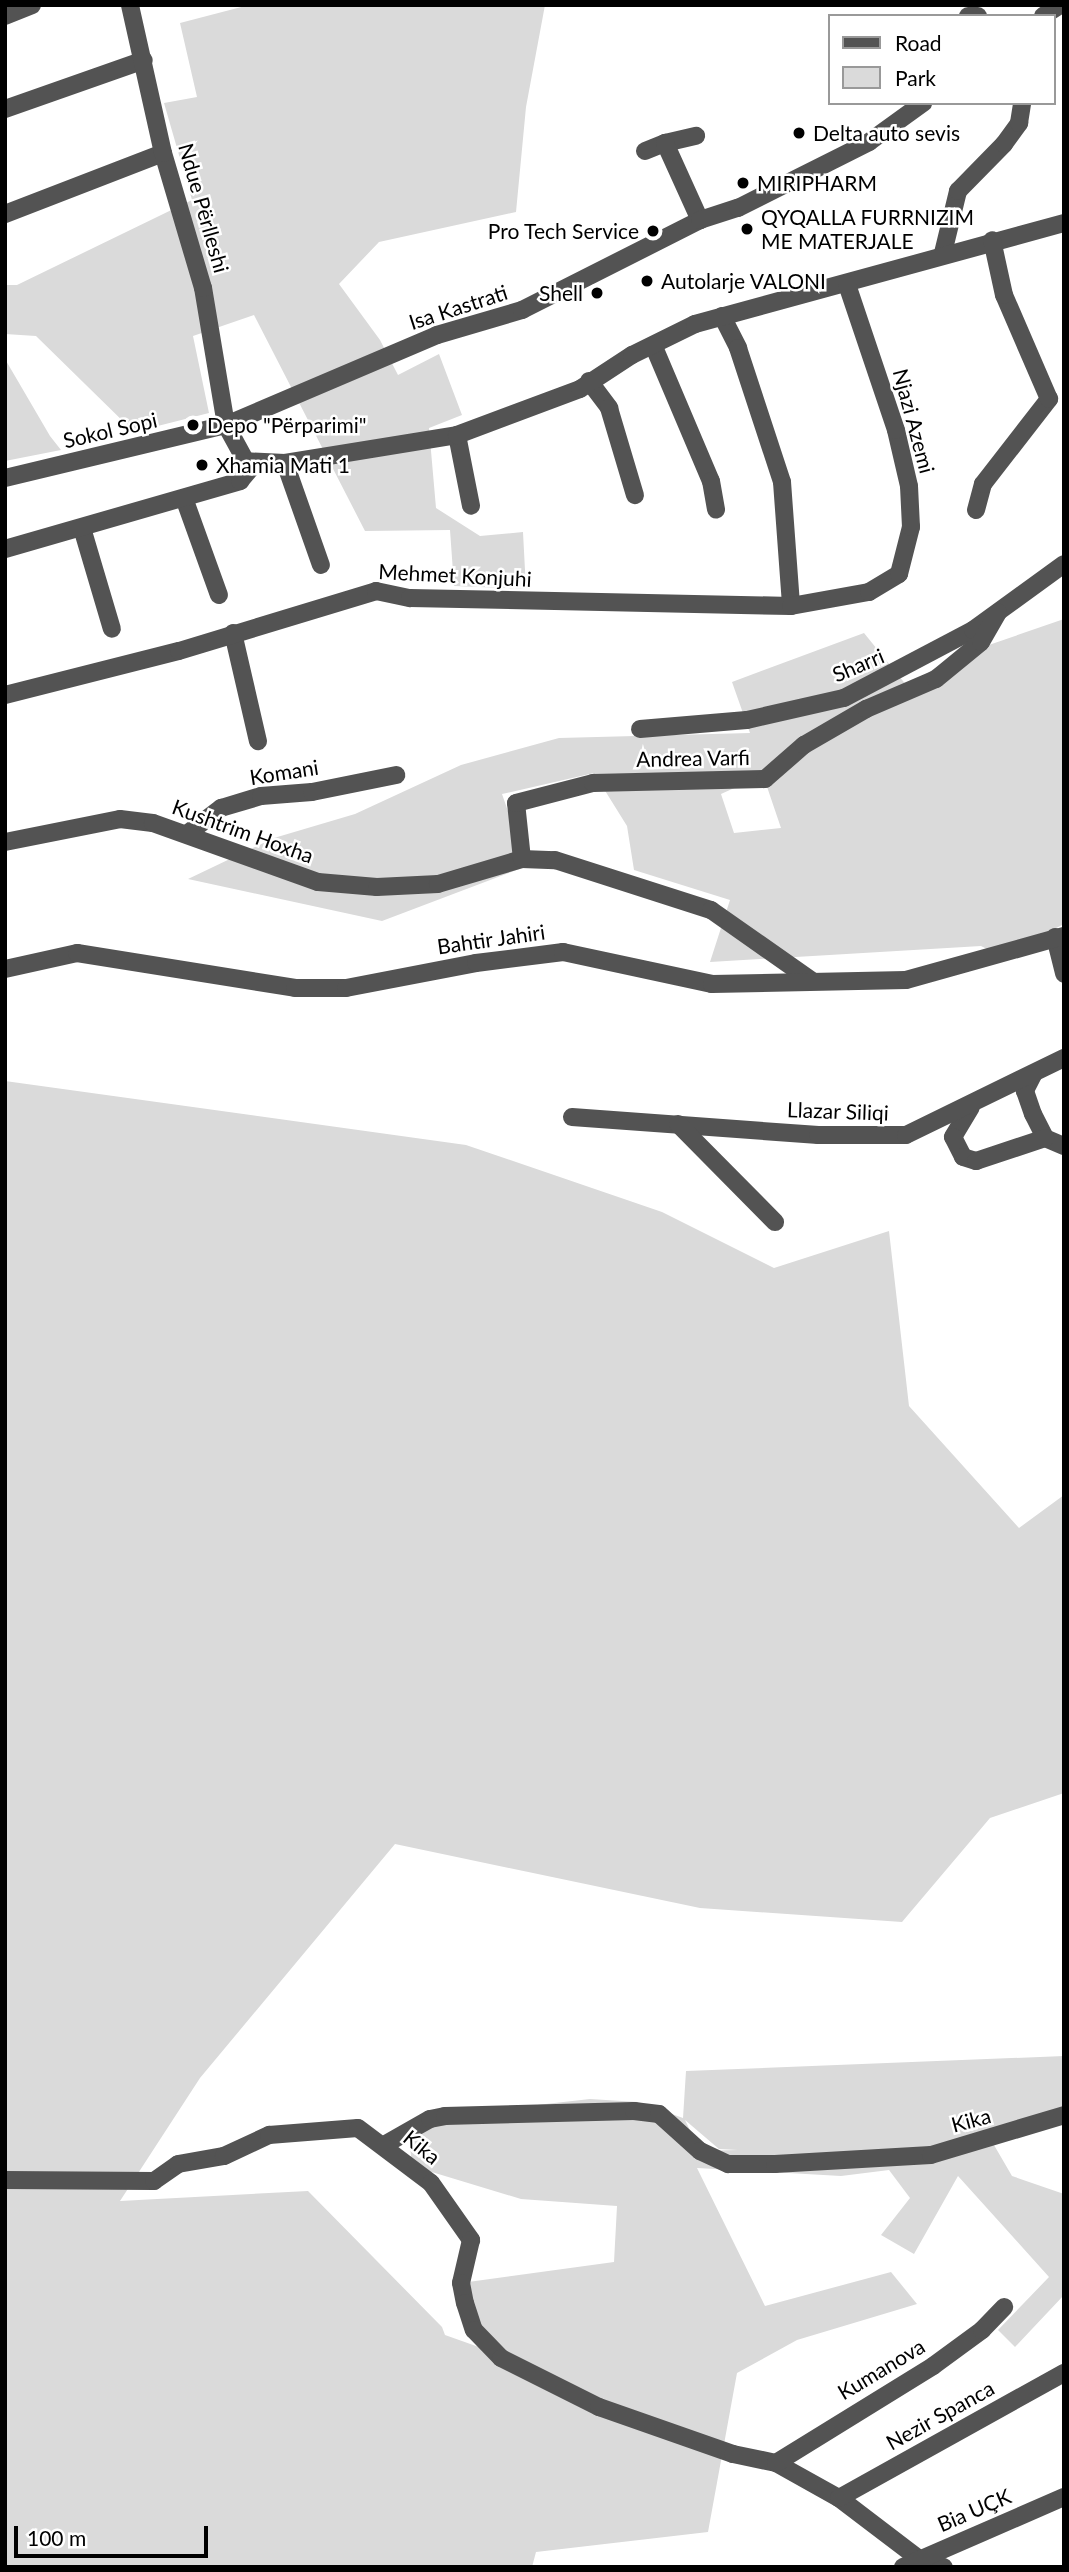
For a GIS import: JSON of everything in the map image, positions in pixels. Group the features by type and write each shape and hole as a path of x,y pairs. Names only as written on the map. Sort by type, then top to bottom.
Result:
{"street":[{"path":"5,16 32,5"},
{"name":"Ndue Përlleshi","path":"130,5 163,153 204,288 226,425 242,461"},
{"path":"5,109 144,60"},
{"name":"Isa Kastrati","path":"226,425 437,335 522,310 700,220 738,208 869,142 920,105"},
{"path":"943,253 957,191 1004,144 1019,123 1022,105"},
{"path":"645,150 696,136"},
{"path":"665,143 700,220"},
{"path":"5,214 163,153"},
{"path":"242,461 285,463 457,435 523,413 550,398 580,389 589,381 673,334 722,316 827,285 847,284 943,253 1064,223"},
{"path":"976,510 983,484 1049,400 1004,295 992,240"},
{"name":"Njazi Azemi","path":"847,284 896,430 909,486 911,527 899,574"},
{"path":"722,316 737,348 782,482 791,606"},
{"path":"654,347 711,481 716,510"},
{"path":"589,381 608,408 635,495"},
{"name":"Sokol Sopi","path":"5,478 226,425"},
{"path":"457,435 471,506"},
{"path":"5,550 245,479 250,466 242,461"},
{"path":"285,463 321,565"},
{"path":"184,498 219,595"},
{"path":"82,528 112,629"},
{"name":"Sharri","path":"640,729 747,720 844,698 932,654 998,613 1064,564"},
{"name":"Mehmet Konjuhi","path":"5,695 376,591 410,598 791,606 869,592 899,574"},
{"name":"Andrea Varfi","path":"522,859 516,803 593,783 765,779 814,739 866,709 936,679 981,642 998,613"},
{"path":"233,633 258,741"},
{"name":"Komani","path":"187,834 221,808 261,796 312,792 396,775"},
{"name":"Kushtrim Hoxha","path":"5,842 120,819 187,834 318,882 377,887 438,884 522,859 555,860 711,909 812,981"},
{"path":"1059,937 1064,974"},
{"name":"Bahtir Jahiri","path":"5,969 77,953 295,988 346,988 476,963 564,952 712,984 906,980 1059,937"},
{"name":"Llazar Siliqi","path":"572,1117 818,1135 906,1135 971,1107 1033,1075 1062,1055"},
{"path":"1033,1075 1025,1091 1045,1138"},
{"path":"971,1107 953,1137 964,1157 976,1161 1045,1138 1064,1146"},
{"path":"678,1124 775,1222"},
{"name":"Kika","path":"944,2567 919,2559 839,2498 776,2463 733,2455 599,2407 491,2351 474,2330 461,2283 471,2241 431,2183 384,2146 421,2123 445,2116 634,2111 659,2114 700,2151 728,2164 775,2164 931,2155 1064,2115"},
{"path":"5,2180 154,2181 178,2164 224,2156 269,2135 314,2130 358,2128 384,2146"},
{"name":"Kumanova","path":"776,2463 933,2365 982,2330 1004,2307"},
{"name":"Nezir Spanca","path":"839,2498 1064,2373"},
{"name":"Bia UÇK","path":"903,2567 1064,2497"}],"green space":[{"path":"249,5 545,5 526,107 516,212 379,242 339,284 380,340 398,375 439,354 462,415 429,428 436,508 480,536 523,532 526,589 454,586 450,530 365,531 254,315 193,336 209,413 134,432 36,336 5,334 5,285 17,285 192,200 164,103 197,97 180,23"},
{"path":"5,359 50,436 61,450 5,461"},
{"path":"1064,619 1064,924 1001,956 981,946 710,962 730,900 634,870 627,826 594,773 502,794 527,866 382,921 188,879 274,838 355,814 461,765 559,738 750,733 732,682 864,633 907,686 951,658","holes":["763,775 781,828 734,833 721,794"]},
{"path":"5,1081 466,1145 662,1212 774,1268 889,1231 909,1406 1019,1528 1064,1495 1064,1793 990,1818 902,1922 700,1908 395,1844 200,2078 120,2201 308,2191 442,2327 445,2335 490,2351 461,2283 614,2262 617,2206 521,2199 412,2166 409,2136 450,2115 590,2099 638,2102 683,2118 686,2071 1064,2056 1064,2107 987,2133 1012,2176 1064,2194 1064,2295 1015,2347 998,2330 1049,2277 958,2176 914,2254 881,2235 910,2198 889,2170 841,2176 697,2168 765,2306 891,2272 917,2304 797,2340 737,2373 708,2532 536,2552 532,2567 5,2567","holes":["685,2120 719,2149 738,2150 700,2151"]}],"place":[{"name":"Delta auto sevis","path":"799,133"},
{"name":"MIRIPHARM","path":"743,183"},
{"name":"QYQALLA FURRNIZIM ME MATERJALE","path":"747,229"},
{"name":"Pro Tech Service","path":"653,231"},
{"name":"Autolarje VALONI","path":"647,281"},
{"name":"Shell","path":"597,293"},
{"name":"Depo \"Përparimi\"","path":"193,425"},
{"name":"Xhamia Mati 1","path":"202,465"}]}
